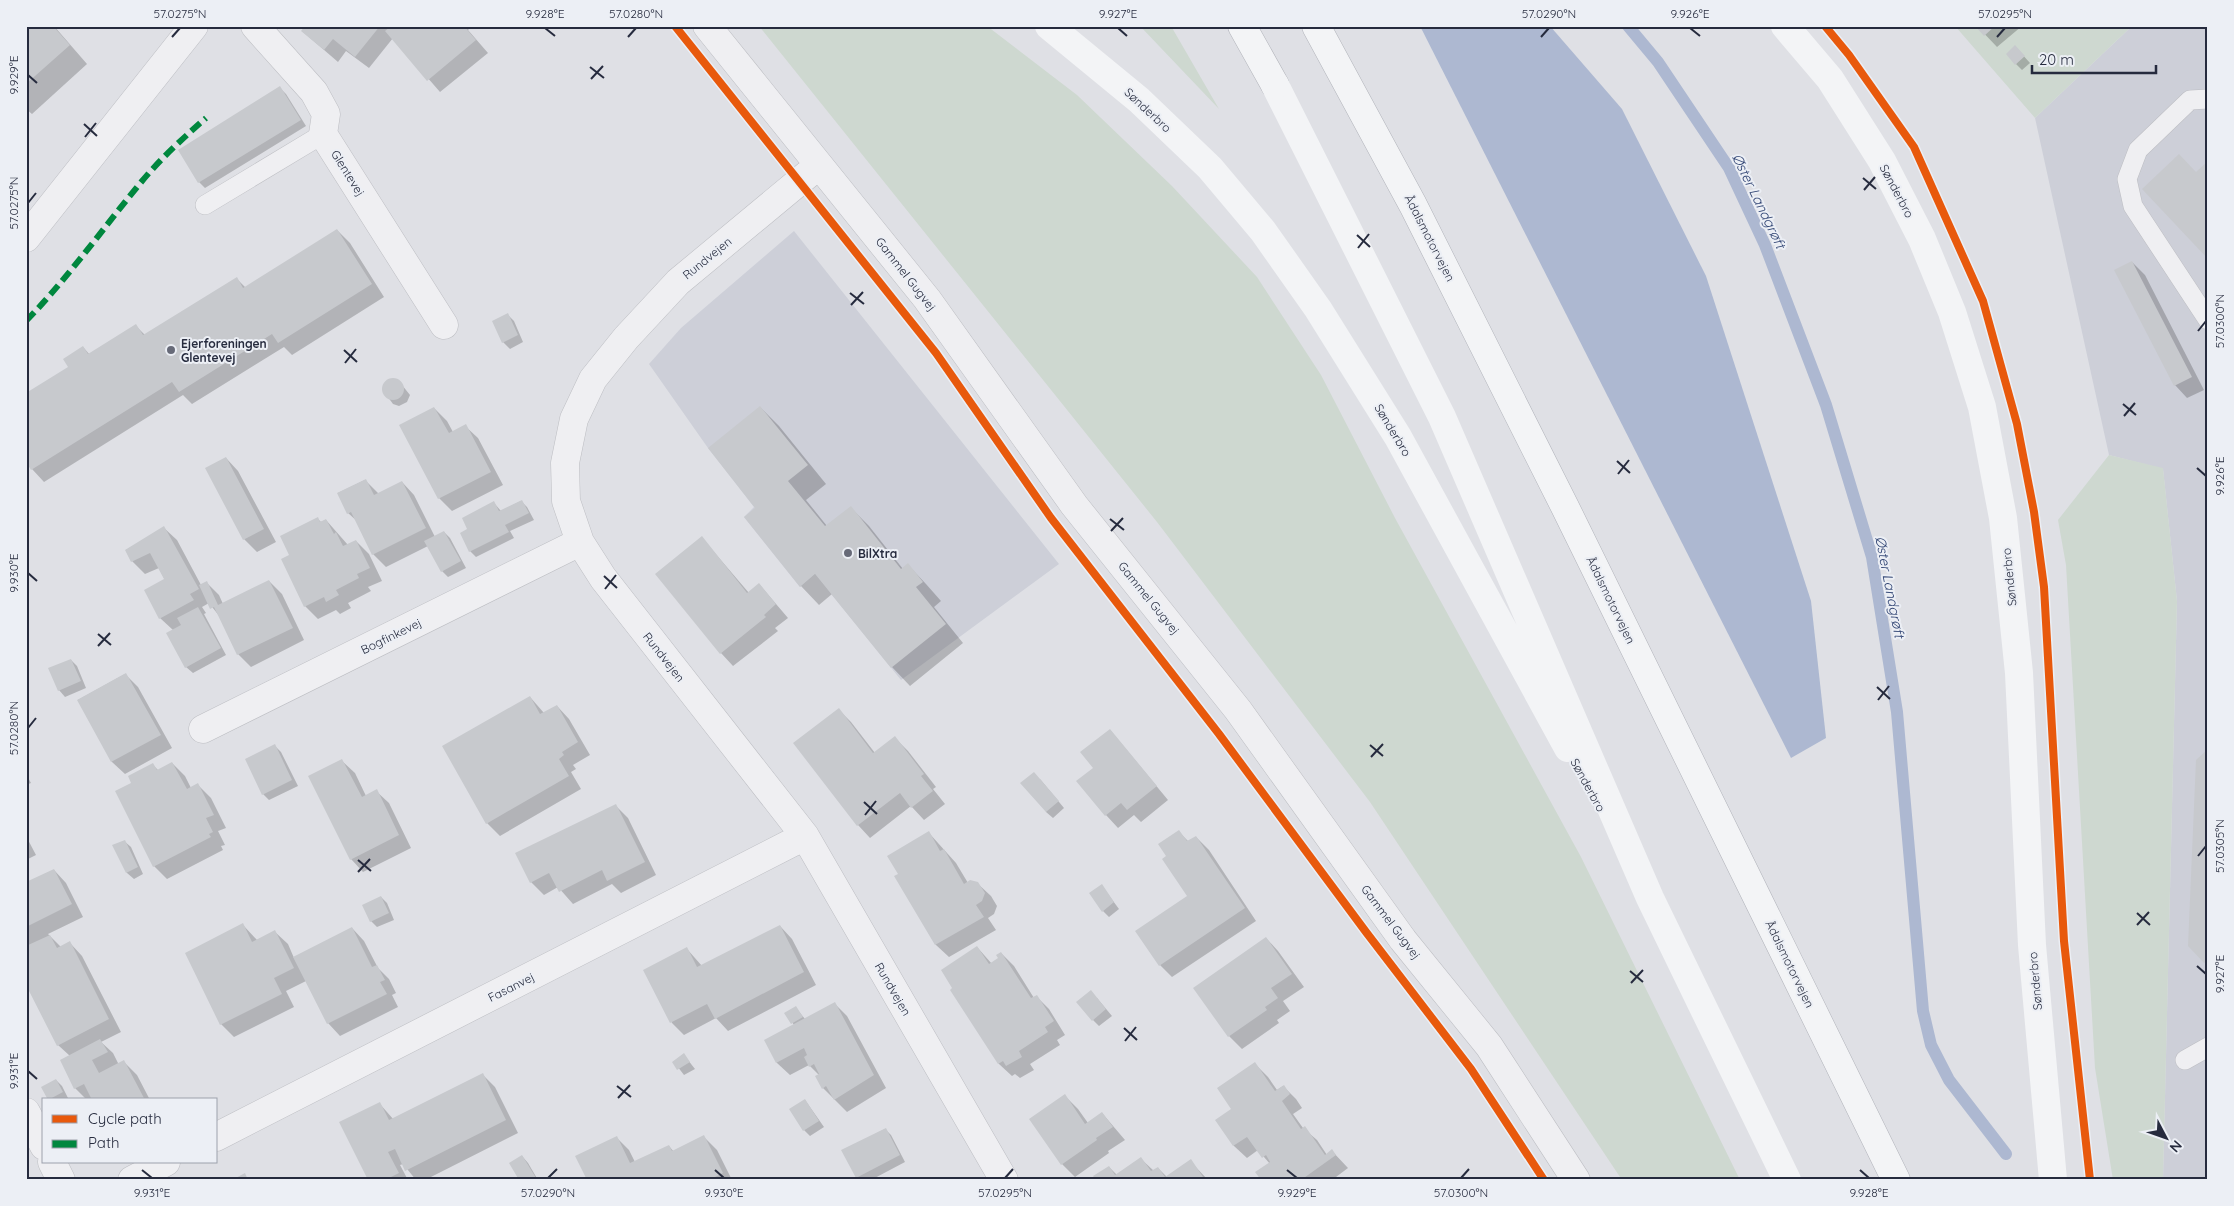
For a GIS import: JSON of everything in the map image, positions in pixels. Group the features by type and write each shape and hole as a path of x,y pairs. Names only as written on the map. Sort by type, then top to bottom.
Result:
{"main road":[{"name":"Sønderbro","path":"1049,26 1139,100 1210,168 1262,231 1318,309 1398,437 1650,898"},
{"name":"Sønderbro","path":"1242,26 1275,86 1442,417 1650,898 1787,1180"},
{"name":"Ådalsmotorvejen","path":"1316,26 1413,205 1566,507 1896,1180"},
{"name":"Sønderbro","path":"1785,26 1830,80 1882,161 1922,239 1952,312 1982,407 2002,518 2019,674 2032,945 2053,1180"}],"street":[{"path":"26,238 194,26"},
{"path":"255,26 314,92 326,114 323,134"},
{"name":"Gammel Gugvej","path":"707,26 927,299 1074,505 1238,710 1403,940 1489,1046 1576,1180"},
{"name":"Glentevej","path":"323,134 444,325"},
{"name":"Rundvejen","path":"819,165 678,282 626,338 594,379 574,419 565,463 566,501 580,542 603,578 805,836 1004,1180"},
{"name":"Bogfinkevej","path":"203,730 580,542"},
{"name":"Fasanvej","path":"218,1136 805,836"},
{"path":"26,1112 42,1142"},
{"path":"53,1164 60,1180"},
{"path":"132,1180 162,1164"}],"lane":[{"path":"2208,99 2190,100 2138,150 2127,179 2133,206 2208,320"},
{"path":"205,205 323,134"},
{"path":"2185,1060 2208,1047"}],"shaded area":[{"path":"759,26 987,26 1077,95 1172,186 1257,277 1321,375 1395,518 1581,857 1740,1180 1622,1180 1370,802 1157,522"},
{"path":"1140,26 1171,26 1219,109"},
{"path":"1955,26 2132,26 2035,118"},
{"path":"2132,26 2208,26 2208,1180 2163,1180 2177,601 2163,469 2109,455 2035,118"},
{"path":"794,231 1059,564 901,680 815,574 800,587 744,517 754,507 708,448 649,364 681,328"},
{"path":"2109,455 2163,468 2177,601 2163,1180 2113,1180 2095,1068 2066,565 2058,520"}],"water":[{"path":"1420,26 1550,26 1622,109 1706,276 1811,601 1826,738 1791,758"}],"building":[{"path":"26,26 53,26 70,45 26,84"},
{"path":"305,26 380,26 355,57 333,39 324,50 301,31"},
{"path":"391,26 464,26 476,40 427,81 385,31"},
{"path":"1975,26 1995,26 1984,36"},
{"path":"2015,45 2025,56 2015,65 2006,54"},
{"path":"280,86 301,120 198,183 178,150"},
{"path":"2179,154 2196,172 2208,161 2208,259 2142,189"},
{"name":"Ejerforeningen Glentevej","path":"337,229 372,284 278,343 272,334 179,392 172,382 31,470 26,462 26,393 68,367 63,359 83,346 88,354 136,324 143,335 237,277 243,288"},
{"path":"2132,261 2192,377 2174,386 2114,270"},
{"path":"508,313 518,335 502,343 492,321"},
{"path":"393,378 403,385 404,389 397,399 393,400 383,393 382,389 389,379"},
{"path":"760,406 808,465 788,481 825,526 851,506 901,569 908,563 923,582 916,587 946,624 891,668 815,574 800,587 744,517 755,508 708,448"},
{"path":"434,407 449,433 466,424 491,472 438,499 399,425"},
{"path":"226,457 264,529 243,540 205,468"},
{"path":"366,479 374,495 402,481 426,528 372,555 351,512 347,514 337,493"},
{"path":"522,500 529,513 505,525 509,532 469,552 460,533 467,529 462,518 494,501 499,511"},
{"path":"318,517 320,522 326,519 334,534 336,532 343,546 356,540 370,568 357,574 359,578 336,590 339,595 326,602 324,597 304,607 281,559 289,555 280,536"},
{"path":"164,526 199,589 190,594 194,600 159,619 144,590 164,579 150,553 131,562 125,550"},
{"path":"444,531 461,561 441,572 424,541"},
{"path":"702,536 747,593 759,583 776,604 764,615 766,617 720,654 655,574"},
{"path":"269,580 293,628 237,655 214,607 210,609 199,585 207,581 218,605"},
{"path":"198,607 221,648 185,668 166,633 181,625 177,618"},
{"path":"71,659 81,681 58,691 48,668"},
{"path":"126,673 161,735 111,762 77,700"},
{"path":"530,696 540,714 557,705 578,742 562,752 564,755 559,759 569,776 486,824 442,746"},
{"path":"839,708 873,753 895,736 924,774 921,776 933,791 911,808 900,793 857,826 793,743"},
{"path":"1110,729 1157,786 1127,810 1121,803 1105,816 1076,781 1093,768 1080,752"},
{"path":"275,744 292,780 262,795 245,759"},
{"path":"2208,749 2208,960 2204,963 2188,946 2196,760"},
{"path":"342,759 362,797 377,789 399,835 350,860 308,776"},
{"path":"172,762 187,789 198,783 214,815 206,818 213,832 209,834 211,837 153,867 115,791 131,783 128,776 153,763 157,770"},
{"path":"1034,772 1059,801 1046,812 1020,783"},
{"path":"616,804 645,862 607,881 602,870 559,892 549,873 530,883 515,853"},
{"path":"1179,830 1187,841 1196,836 1245,908 1159,966 1135,931 1187,896 1162,859 1166,856 1158,844"},
{"path":"929,831 940,851 944,849 964,884 970,880 978,882 985,893 982,901 976,905 984,917 935,945 894,876 898,874 887,856"},
{"path":"125,840 138,867 126,873 112,845"},
{"path":"54,869 72,904 26,927 26,882"},
{"path":"1102,884 1114,902 1102,912 1089,893"},
{"path":"381,896 389,913 370,922 362,905"},
{"path":"243,923 252,942 275,930 294,968 274,978 282,994 220,1025 185,953"},
{"path":"780,925 804,972 715,1019 707,1004 670,1023 643,970 687,947 697,967"},
{"path":"352,927 372,967 377,965 385,980 380,982 387,994 327,1024 293,957"},
{"path":"50,935 57,948 70,941 109,1019 57,1046 26,985 26,946"},
{"path":"1266,937 1292,974 1271,988 1278,998 1265,1007 1267,1010 1228,1037 1193,988"},
{"path":"977,946 989,964 998,958 996,955 1001,952 1031,998 1037,995 1054,1021 1045,1027 1048,1032 1019,1051 1022,1057 1006,1066 1003,1061 998,1064 950,990 952,988 941,970"},
{"path":"1091,990 1106,1009 1092,1021 1076,1002"},
{"path":"835,1002 874,1075 834,1100 826,1086 822,1089 815,1076 819,1074 814,1064 809,1067 804,1057 807,1055 804,1048 776,1063 764,1040"},
{"path":"796,1006 803,1017 791,1024 784,1013"},
{"path":"100,1039 108,1052 92,1060 99,1073 124,1060 144,1098 91,1098 84,1084 74,1089 60,1060"},
{"path":"684,1053 690,1062 677,1070 672,1062"},
{"path":"1255,1062 1275,1091 1284,1085 1290,1094 1282,1101 1301,1129 1305,1126 1325,1155 1332,1149 1336,1155 1301,1180 1261,1180 1255,1172 1270,1162 1266,1155 1262,1158 1247,1137 1233,1146 1215,1120 1231,1109 1217,1088"},
{"path":"483,1073 506,1120 405,1171 395,1149 388,1152 399,1173 385,1180 368,1180 339,1122 380,1102 389,1120"},
{"path":"56,1079 63,1092 52,1098 47,1098 41,1087"},
{"path":"1065,1094 1085,1124 1102,1112 1113,1127 1061,1165 1029,1119"},
{"path":"805,1099 819,1121 803,1131 789,1109"},
{"path":"886,1128 900,1155 856,1178 841,1150"},
{"path":"704,1135 723,1173 709,1180 587,1180 575,1156 617,1136 630,1163 669,1145 672,1151"},
{"path":"522,1155 536,1178 533,1180 519,1180 509,1163"},
{"path":"1141,1157 1151,1171 1158,1167 1165,1177 1191,1159 1205,1180 1096,1180 1093,1176 1109,1166 1115,1175"},
{"path":"245,1173 248,1180 232,1180"}],"waterway":[{"name":"Øster Landgrøft","path":"1628,26 1658,62 1729,168 1765,245 1826,405 1872,557 1897,712 1923,1011 1931,1045 1949,1080 2006,1154"}],"marked path":[{"path":"26,321 70,272 146,177 170,150 206,118"}],"cycle path":[{"path":"675,26 936,353 1051,518 1219,734 1366,932 1471,1069 1544,1180"},
{"path":"1825,26 1849,55 1914,147 1983,301 2017,424 2034,512 2044,587 2064,941 2090,1180"}],"place":[{"name":"Ejerforeningen Glentevej","path":"171,350"},
{"name":"BilXtra","path":"848,553"}]}
